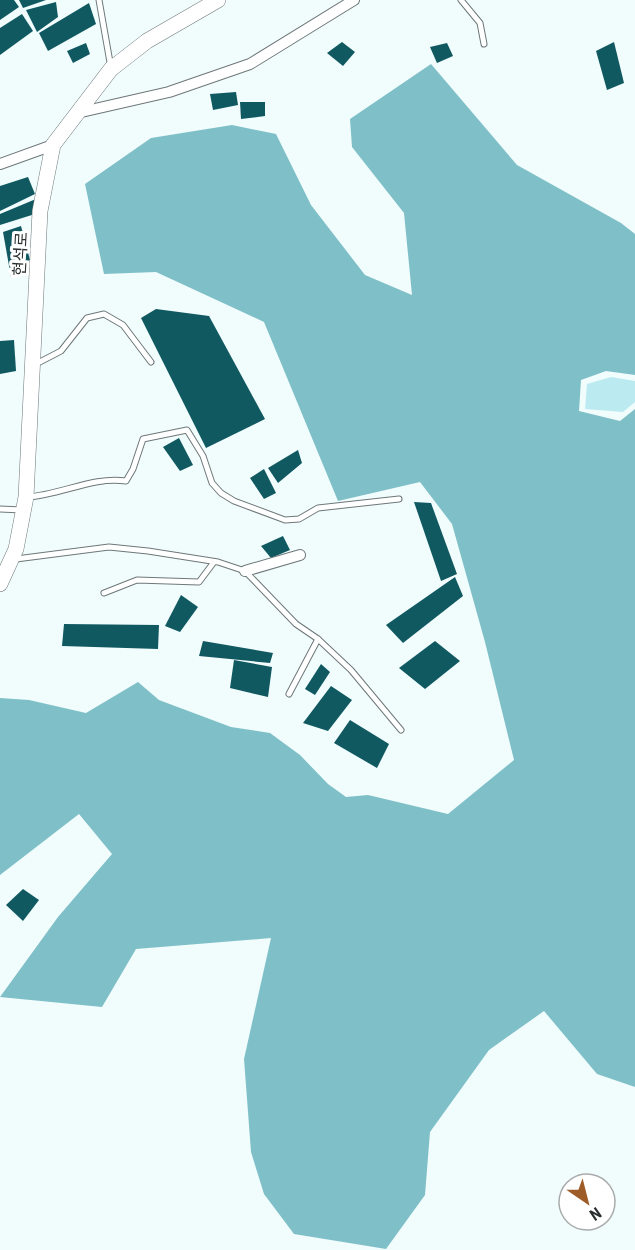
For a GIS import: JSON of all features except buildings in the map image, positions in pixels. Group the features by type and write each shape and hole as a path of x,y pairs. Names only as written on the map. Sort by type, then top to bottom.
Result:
{"street":[{"name":"현석로","path":"0,584 16,549 24,504 40,211 53,145 111,69 147,41 218,0"},
{"path":"77,113 169,92 250,64 354,0"},
{"path":"0,164 53,145"},
{"path":"245,571 300,555"}],"lane":[{"path":"99,0 111,69"},
{"path":"461,0 480,23 484,44"},
{"path":"32,366 61,351 87,318 105,314 123,325 151,362"},
{"path":"0,509 110,478 126,481 134,470 143,439 187,430 203,456 212,483 221,493 234,501 285,520 299,519 318,508 399,500"},
{"path":"11,559 109,547 148,550 214,562 245,571 296,624 318,639 351,670 401,730"},
{"path":"104,593 136,580 199,582 214,562"},
{"path":"290,694 318,639"}],"shaded area":[{"path":"431,64 517,165 621,223 635,234 635,375 606,371 581,380 579,411 620,421 635,409 635,1087 597,1074 544,1011 489,1050 430,1132 425,1195 386,1249 294,1234 264,1194 251,1152 244,1059 271,938 136,949 102,1007 0,997 58,917 112,854 79,814 0,875 0,698 29,700 86,713 138,682 159,700 231,727 270,733 300,755 328,784 346,797 368,795 448,814 514,760 485,642 452,524 420,482 338,501 264,322 156,272 104,274 85,184 151,138 232,125 276,134 311,205 365,275 412,295 404,213 352,147 350,119"},
{"path":"611,377 635,381 635,402 623,412 585,409 587,384"}]}
